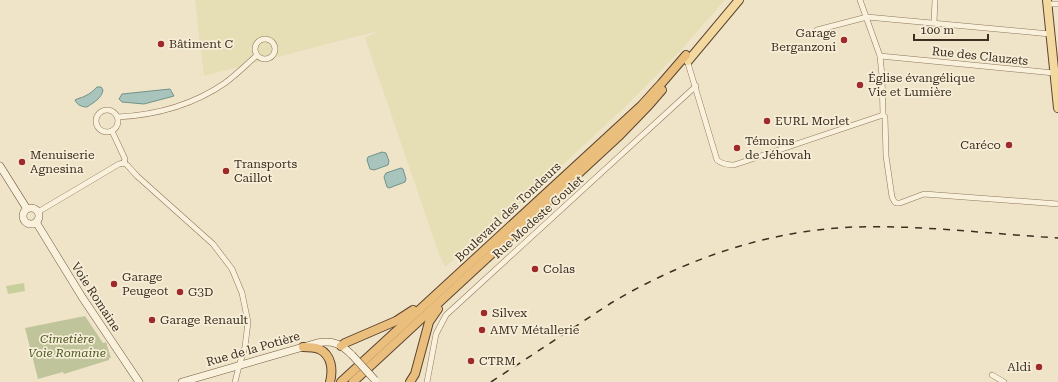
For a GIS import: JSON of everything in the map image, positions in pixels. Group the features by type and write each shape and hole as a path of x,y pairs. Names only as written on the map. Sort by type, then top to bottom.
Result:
{"highway":[{"name":"Boulevard des Tondeurs","path":"353,382 636,119 687,58"},
{"name":"Boulevard des Tondeurs","path":"341,382 640,106 687,58"},
{"path":"410,382 415,374 426,331 432,316 517,235 536,213"},
{"path":"341,346 396,321 466,266"},
{"path":"303,347 318,349 325,352 332,367 330,382"}],"main road":[{"path":"687,58 733,0"},
{"path":"687,58 739,0"},
{"path":"1047,2 1058,108"},
{"path":"0,166 27,209"},
{"path":"34,208 38,212 39,216 36,222 31,223 26,221 24,214 27,209 34,208"},
{"name":"Voie Romaine","path":"36,222 93,313 139,382"},
{"name":"Rue de la Potière","path":"182,382 317,342 326,341 341,346"},
{"path":"341,346 352,355 376,381"}],"street":[{"path":"860,0 880,56 883,116 885,117 886,156 892,197 894,201 896,203 900,203 924,194 1058,204"},
{"path":"934,24 935,0"},
{"path":"1047,2 1058,4"},
{"path":"817,30 867,17 1050,34"},
{"path":"259,40 270,40 273,43 275,53 271,58 262,60 256,56 254,52 255,45 259,40"},
{"path":"118,118 150,114 187,104 204,96 226,82 256,56"},
{"name":"Rue des Clauzets","path":"880,56 1054,73"},
{"path":"687,58 717,160 725,165 734,165 883,116"},
{"name":"Rue Modeste Goulet","path":"427,382 436,334 446,315 696,86"},
{"path":"102,110 114,112 118,118 118,123 112,131 108,132 102,130 97,126 96,120 98,114 102,110"},
{"path":"112,131 125,159 124,163"},
{"path":"38,212 119,164 124,163"},
{"path":"124,163 212,244 232,269 242,293 248,322 245,347 235,382"},
{"path":"992,375 1004,382"}],"shaded area":[{"path":"195,0 725,0 680,51 626,106 527,198 445,267 439,254 365,38 378,31 204,76"}],"green space":[{"path":"24,283 25,291 8,294 6,286"},
{"name":"Cimetière Voie Romaine","path":"85,316 103,343 106,342 111,358 109,358 109,360 64,374 63,372 38,379 25,328"}],"water":[{"path":"97,87 101,87 103,90 99,98 92,104 85,107 76,102 75,100 84,97"},
{"path":"170,89 174,96 144,104 122,102 119,99 122,94"},
{"path":"382,152 386,153 389,161 388,165 374,170 370,169 367,160 368,157"},
{"path":"401,168 403,169 406,179 405,182 389,188 387,187 384,177 386,173"}],"railway":[{"path":"491,382 611,303 639,287 698,260 760,241 823,229 855,227 906,227 1058,238"}],"place":[{"name":"Garage Berganzoni","path":"844,40"},
{"name":"Bâtiment C","path":"161,44"},
{"name":"Église évangélique Vie et Lumière","path":"860,85"},
{"name":"EURL Morlet","path":"767,121"},
{"name":"Caréco","path":"1009,145"},
{"name":"Témoins de Jéhovah","path":"737,148"},
{"name":"Menuiserie Agnesina","path":"22,162"},
{"name":"Transports Caillot","path":"226,171"},
{"name":"Colas","path":"535,269"},
{"name":"Garage Peugeot","path":"114,284"},
{"name":"G3D","path":"180,292"},
{"name":"Silvex","path":"484,313"},
{"name":"Garage Renault","path":"152,320"},
{"name":"AMV Métallerie","path":"482,330"},
{"name":"CTRM","path":"471,361"},
{"name":"Aldi","path":"1039,367"}]}
